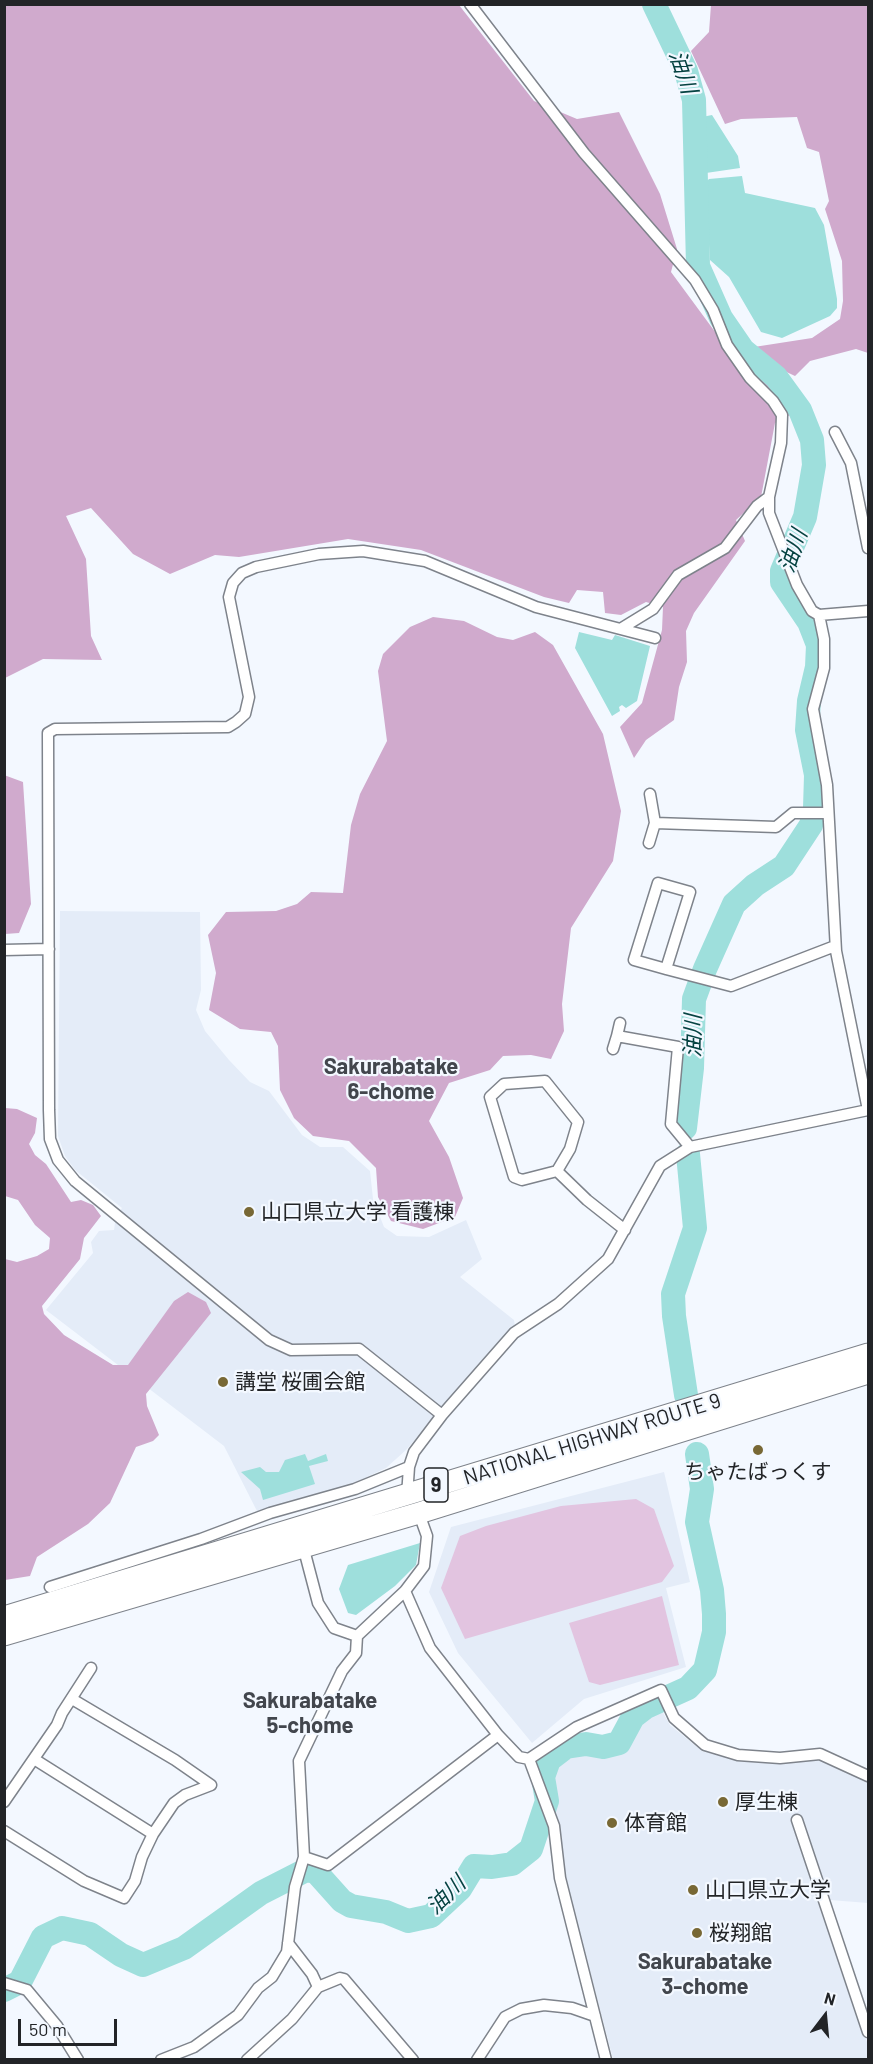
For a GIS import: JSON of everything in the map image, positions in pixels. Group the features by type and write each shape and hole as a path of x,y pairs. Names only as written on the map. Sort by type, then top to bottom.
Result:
{"highway":[{"name":"NATIONAL HIGHWAY ROUTE 9","path":"4,1617 868,1354"},
{"name":"NATIONAL HIGHWAY ROUTE 9","path":"4,1635 419,1513 868,1373"}],"street":[{"path":"470,4 584,153 695,280 713,310 727,345 750,378 778,406 782,415 781,443 769,497 769,513 797,585 812,611 819,615 868,611"},
{"path":"835,432 851,463 868,548"},
{"path":"622,628 653,609 678,575 725,548 757,506 769,497"},
{"path":"442,1415 359,1349 291,1350 268,1340 75,1181 58,1160 50,1139 48,734 55,729 228,727 237,722 245,714 249,697 230,597 233,584 242,573 256,567 319,554 363,551 400,556 448,569 536,607 655,638"},
{"path":"161,2060 194,2047 238,2015 258,1988 272,1977 287,1952 295,1887 304,1857 299,1761 342,1671 356,1653 357,1636 405,1591 424,1566 426,1536 419,1513 405,1494 414,1452 442,1415 514,1333 558,1304 608,1259 660,1166 690,1147 868,1110 835,946 826,785 813,709 824,668 824,639 819,615"},
{"path":"649,843 655,823 650,794"},
{"path":"655,823 776,827 793,813 828,813"},
{"path":"666,969 690,892 658,883 634,960 666,969 731,986 835,946"},
{"path":"4,950 49,949"},
{"path":"613,1049 620,1023"},
{"path":"617,1036 678,1047 671,1124 690,1147"},
{"path":"545,1082 578,1122 570,1149 557,1171 522,1180 514,1177 490,1097 504,1084 545,1082"},
{"path":"557,1171 625,1230"},
{"path":"50,1587 201,1539 270,1513 355,1488 398,1469 409,1467"},
{"path":"303,1546 318,1603 334,1628 357,1636"},
{"path":"405,1591 430,1648 498,1735 519,1757 529,1759 577,1727 661,1690 674,1718 705,1745 738,1755 780,1758 820,1754 868,1776"},
{"path":"4,1802 91,1668"},
{"path":"4,1831 84,1881 124,1898 135,1881 153,1834 174,1803 185,1795 211,1785 175,1760 72,1699"},
{"path":"304,1857 328,1865 498,1735"},
{"path":"34,1759 153,1834"},
{"path":"529,1759 554,1826 560,1878 606,2060"},
{"path":"797,1820 868,2032"},
{"path":"288,1943 312,1974 318,1987"},
{"path":"247,2060 292,2019 318,1987 340,1978 344,1979 413,2060"},
{"path":"4,1983 27,1990 57,2026 78,2060"},
{"path":"477,2060 505,2017 521,2008 544,2005 572,2008 595,2016"}],"shaded area":[{"path":"5,5 459,5 534,101 577,119 619,112 660,194 677,249 671,272 724,344 763,373 784,394 794,413 775,423 761,497 736,520 745,541 694,613 686,631 687,662 679,687 674,720 646,740 634,758 620,727 642,703 662,630 663,607 646,602 621,615 605,613 603,592 577,590 569,603 544,597 421,550 348,539 239,557 215,555 170,574 133,554 91,508 66,516 86,559 91,636 102,660 43,659 5,678"},
{"path":"711,5 868,5 868,353 856,349 810,361 795,376 776,367 754,347 812,338 840,319 843,301 842,261 825,209 829,201 819,152 807,148 797,117 741,119 725,124 691,51 709,32"},
{"path":"712,115 738,156 740,168 706,173 702,117"},
{"path":"742,176 745,193 815,208 824,225 837,308 830,316 782,338 761,332 729,277 710,260 705,183 709,179"},
{"path":"433,617 464,621 497,637 513,640 535,632 553,645 603,734 621,811 613,861 571,928 562,1004 564,1031 551,1059 531,1055 503,1056 490,1070 449,1083 429,1121 449,1157 463,1198 455,1217 423,1229 391,1221 378,1197 376,1168 349,1141 313,1136 294,1118 280,1090 278,1046 271,1032 240,1029 209,1010 216,973 208,935 226,912 276,911 297,904 311,892 343,893 351,825 360,794 387,741 378,671 383,654 410,627"},
{"path":"579,632 612,640 615,635 650,646 637,701 626,708 622,705 619,707 620,711 612,716 575,648"},
{"path":"4,775 23,782 31,904 19,933 5,934"},
{"name":"山口県立大学 看護棟","path":"60,911 200,912 201,990 196,1010 205,1031 229,1060 250,1082 269,1091 302,1135 320,1147 343,1147 370,1171 373,1199 384,1227 397,1236 429,1237 466,1220 482,1259 460,1277 514,1320 515,1326 406,1450 386,1468 354,1483 258,1513 224,1446 46,1310 93,1253 91,1242 99,1231 114,1230 116,1216 122,1208 75,1170 65,1156 58,1136"},
{"path":"5,1108 17,1109 37,1118 35,1133 29,1144 35,1155 46,1164 71,1202 81,1200 93,1205 101,1216 84,1238 80,1259 42,1306 44,1314 64,1335 113,1365 128,1365 174,1301 188,1292 206,1302 211,1313 146,1394 147,1406 159,1435 153,1441 136,1447 110,1503 88,1524 37,1557 30,1576 5,1580 5,1259 17,1262 37,1256 49,1249 50,1238 35,1225 18,1200 5,1196"},
{"path":"305,1454 308,1461 326,1454 328,1461 309,1466 315,1484 263,1500 260,1489 241,1472 260,1467 266,1472 279,1472 285,1460"},
{"path":"664,1472 690,1582 666,1588 686,1667 584,1699 532,1743 458,1653 429,1592 451,1527"},
{"path":"636,1499 654,1509 674,1566 662,1582 465,1639 441,1588 460,1536 486,1526 561,1506"},
{"path":"420,1543 416,1565 395,1586 356,1615 348,1613 339,1589 348,1565"},
{"path":"662,1596 679,1665 600,1685 589,1682 569,1623"},
{"name":"山口県立大学","path":"658,1704 670,1725 702,1751 727,1757 773,1762 823,1758 868,1778 868,1903 830,1900 801,1818 793,1820 868,2045 868,2059 613,2059 566,1880 558,1823 543,1777 549,1763 566,1749 581,1746 603,1751 618,1746 625,1739 633,1721 645,1709"}],"waterway":[{"name":"油川","path":"654,4 686,71 694,100 698,266 721,318 743,350 776,377 800,410 812,440 814,465 805,517 782,571 782,582 809,622 818,645 817,667 809,701 807,730 816,775 815,808 811,825 784,866 755,885 734,904 705,969 694,999 692,1068 685,1128"},
{"name":"油川","path":"686,1395 674,1316 673,1294 695,1228 688,1154"},
{"name":"油川","path":"4,1990 20,1982 43,1937 62,1928 90,1934 121,1955 143,1965 184,1948 261,1893 306,1870 316,1872 342,1901 351,1906 386,1912 408,1921 431,1916 460,1889 474,1866 492,1867 512,1864 531,1849 547,1801 543,1777 549,1760 566,1747 586,1744 603,1747 619,1743 633,1717 646,1707 688,1688 705,1670 714,1632 714,1614 712,1590 697,1522 702,1489 697,1454"}],"place":[{"name":"山口県立大学 看護棟","path":"249,1212"},
{"name":"講堂 桜圃会館","path":"223,1382"},
{"name":"ちゃたばっくす","path":"758,1450"},
{"name":"厚生棟","path":"723,1802"},
{"name":"体育館","path":"612,1823"},
{"name":"山口県立大学","path":"693,1890"},
{"name":"桜翔館","path":"697,1933"}],"district":[{"name":"Sakurabatake 6-chome","path":"391,1080"},
{"name":"Sakurabatake 5-chome","path":"310,1714"},
{"name":"Sakurabatake 3-chome","path":"705,1974"}]}
